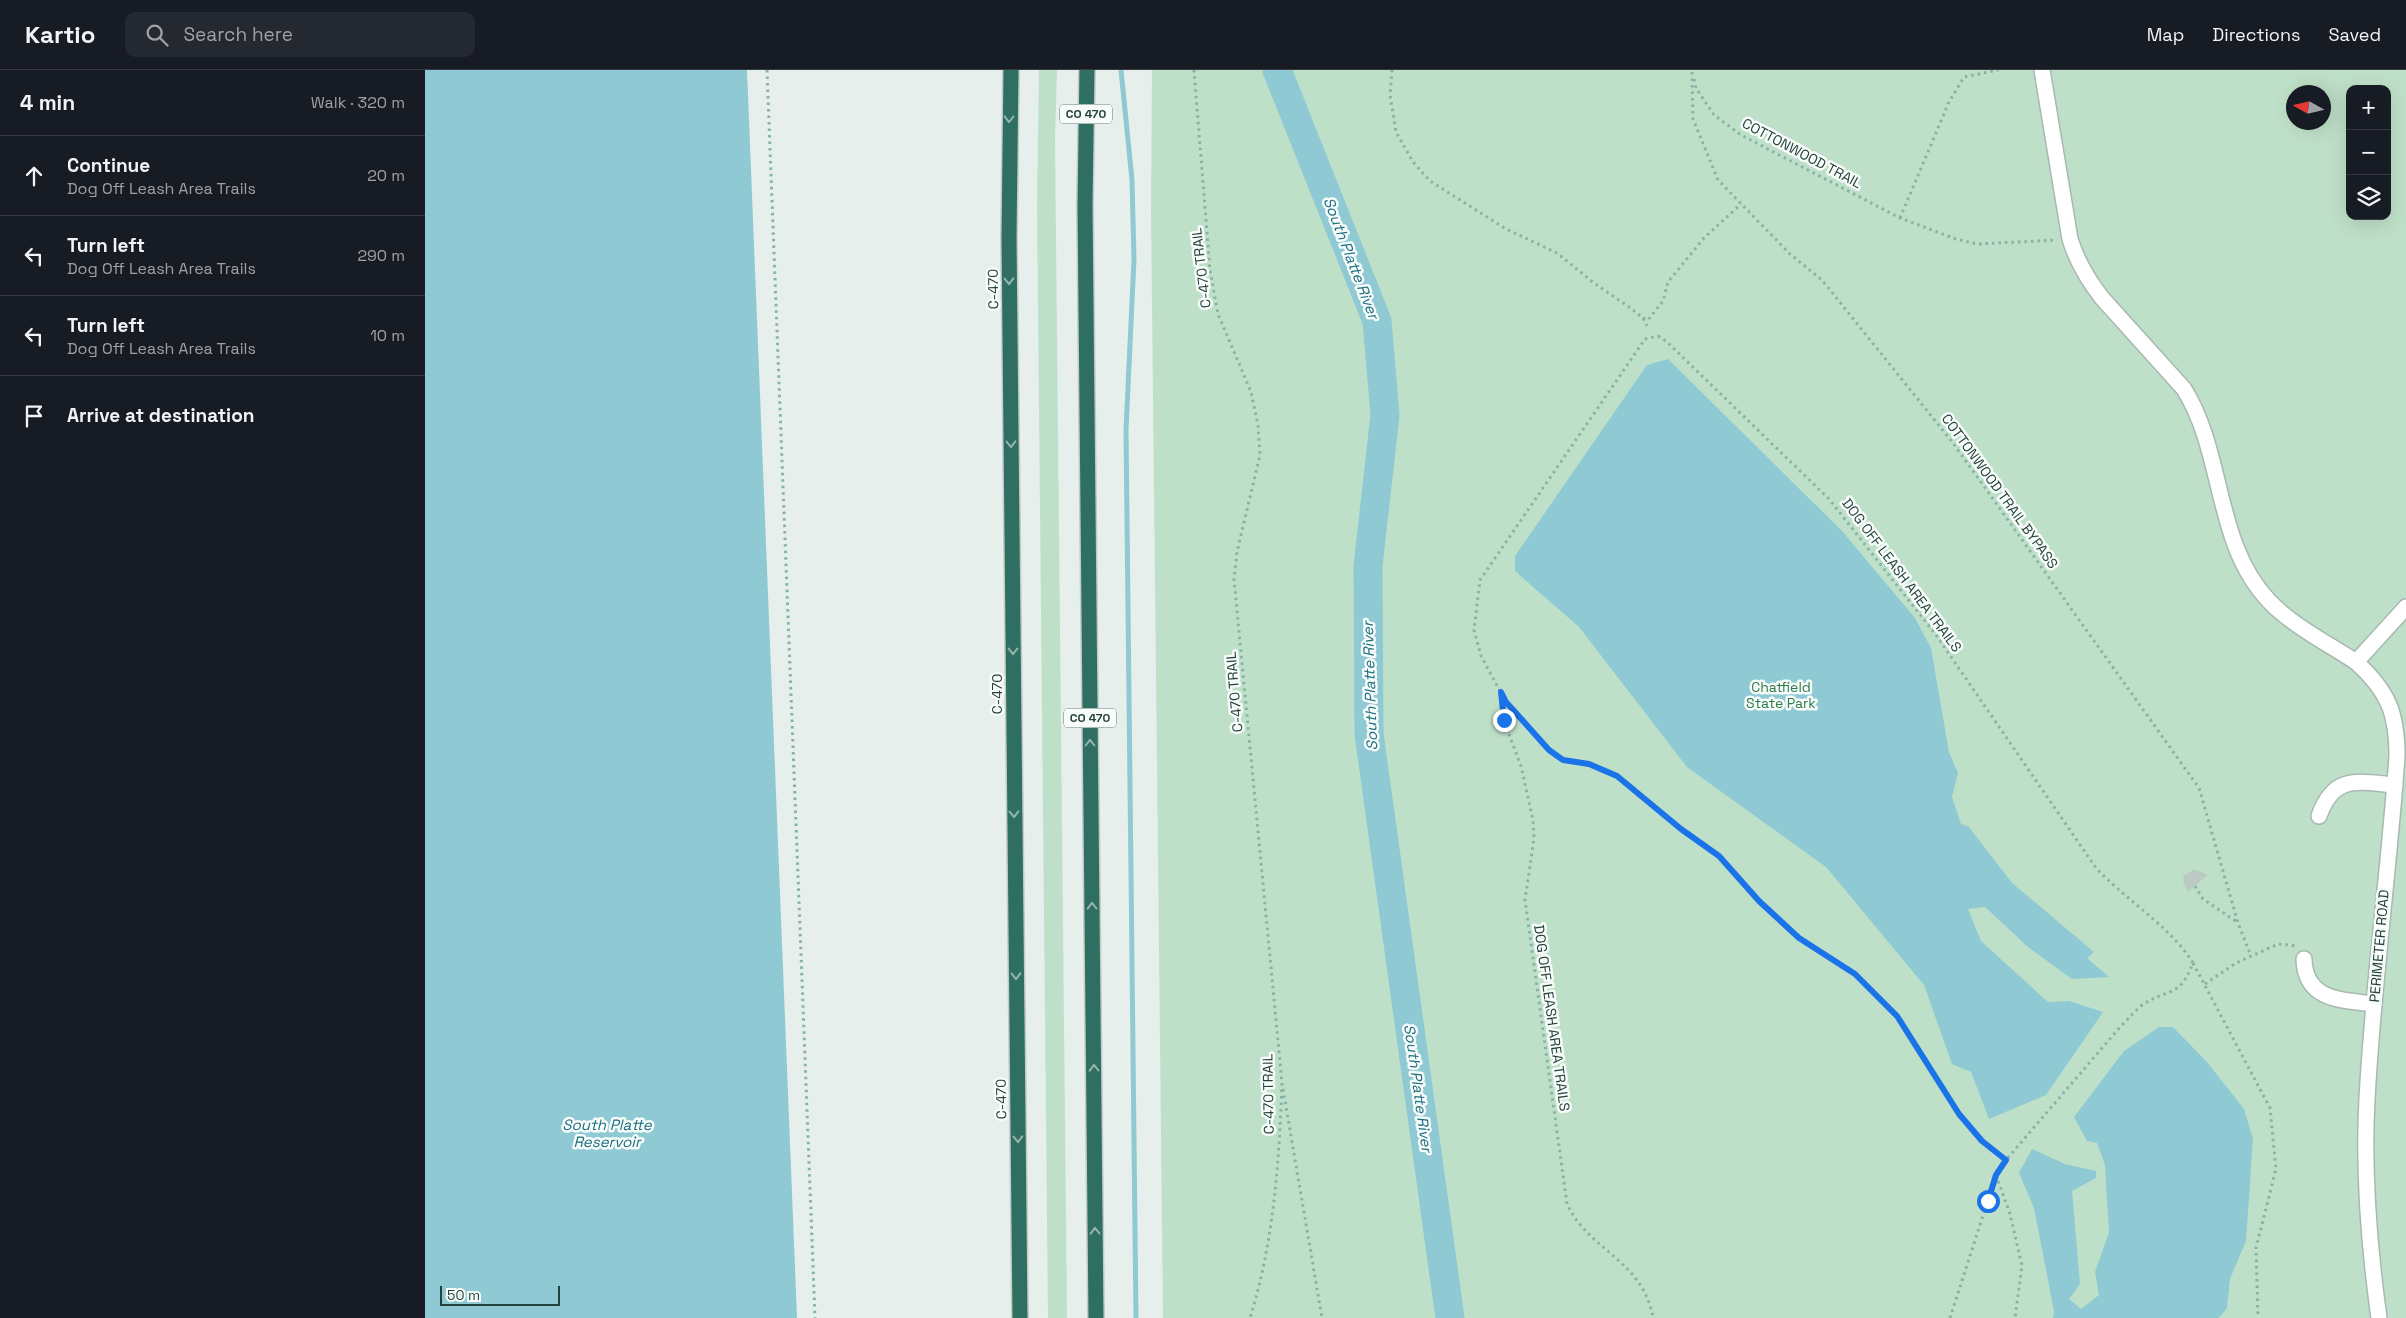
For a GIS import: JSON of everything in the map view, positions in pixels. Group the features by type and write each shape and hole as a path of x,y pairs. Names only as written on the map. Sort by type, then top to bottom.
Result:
{"highway":[{"name":"C-470","path":"1011,70 1009,238 1019,1318"},
{"name":"CO 470","path":"1087,70 1085,213 1096,1318"}],"street":[{"name":"PERIMETER ROAD","path":"2042,70 2070,239 2080,265 2090,283 2184,389 2194,405 2208,444 2233,543 2250,578 2276,609 2356,662 2378,684 2391,709 2397,740 2395,785 2374,1004 2366,1136 2371,1252 2379,1318"},
{"path":"2356,662 2406,607"},
{"path":"2319,816 2327,797 2339,787 2356,782 2395,785"},
{"path":"2305,953 2307,978 2317,991 2336,998 2374,1004"}],"path":[{"path":"767,70 815,1318"},
{"name":"C-470 TRAIL","path":"1194,70 1210,270 1218,314 1251,392 1258,425 1260,455 1237,552 1235,579 1282,1083 1279,1162 1272,1224 1257,1294 1249,1318"},
{"path":"1392,70 1390,95 1396,132 1413,162 1430,181 1506,229 1557,253 1648,320 1663,302 1668,282 1704,238 1741,204"},
{"path":"1900,218 1949,102 1964,77 1998,70"},
{"name":"COTTONWOOD TRAIL","path":"1692,71 1696,88 1714,115 1741,135 1900,218 1956,239 1977,244 2070,239"},
{"name":"COTTONWOOD TRAIL BYPASS","path":"1692,71 1693,119 1717,180 1790,254 1822,280 1953,443 2199,788 2238,923 2251,956"},
{"path":"1643,318 1647,326"},
{"name":"DOG OFF LEASH AREA TRAILS","path":"2006,1160 1982,1141 1959,1114 1897,1016 1855,974 1799,938 1759,901 1719,856 1681,829 1617,776 1589,764 1563,760 1549,750 1506,702 1481,656 1474,630 1480,580 1645,339 1658,336 1666,341 1829,499 1936,635 2097,868 2115,888 2184,949 2193,963"},
{"name":"DOG OFF LEASH AREA TRAILS","path":"1501,692 1504,720 1521,766 1533,820 1534,838 1525,900 1567,1204 1575,1220 1585,1232 1618,1258 1637,1281 1650,1302 1653,1318"},
{"path":"2195,886 2203,898 2238,923"},
{"path":"2205,984 2251,956 2277,944 2305,953"},
{"path":"2193,963 2270,1108 2276,1169 2256,1248 2257,1318"},
{"path":"1950,1318 1996,1175 2006,1160 2121,1026 2141,1006 2179,988 2187,980 2193,963"},
{"path":"1282,1083 1322,1318"},
{"path":"1996,1175 2009,1214 2022,1266 2015,1318"}],"green space":[{"path":"1039,70 1057,70 1055,140 1067,1318 1048,1318 1037,204"},
{"name":"Chatfield State Park","path":"1152,70 2406,70 2406,1318 1163,1318 1151,212"}],"water":[{"name":"South Platte Reservoir","path":"425,70 747,70 797,1318 425,1318"},
{"path":"1668,359 1842,531 1915,618 1931,648 1949,752 1958,773 1952,797 1961,824 1969,827 2012,883 2094,952 2087,958 2109,977 2072,979 2028,947 1985,907 1968,909 1981,941 2048,1002 2069,1001 2103,1012 2046,1095 1989,1119 1971,1072 1952,1064 1924,985 1826,867 1687,767 1579,627 1515,571 1515,556 1647,365"},
{"path":"2159,1027 2173,1027 2207,1062 2244,1109 2253,1139 2246,1241 2230,1279 2227,1308 2219,1318 2053,1318 2054,1311 2034,1208 2019,1173 2032,1149 2065,1164 2096,1171 2096,1178 2072,1191 2080,1284 2069,1299 2081,1309 2099,1295 2095,1272 2109,1232 2105,1165 2097,1143 2087,1141 2074,1117 2124,1051"}],"building":[{"path":"2194,870 2207,875 2188,891 2184,883 2184,876"}],"waterway":[{"path":"1121,70 1132,180 1134,259 1126,430 1136,1318"},
{"name":"South Platte River","path":"1277,70 1377,321 1385,415 1368,566 1369,734 1450,1318"}],"route":[{"path":"1504,720 1501,692 1506,702 1549,750 1563,760 1589,764 1617,776 1681,829 1719,856 1759,901 1799,938 1855,974 1897,1016 1959,1114 1982,1141 2006,1160 1996,1175 1988,1201"}]}
